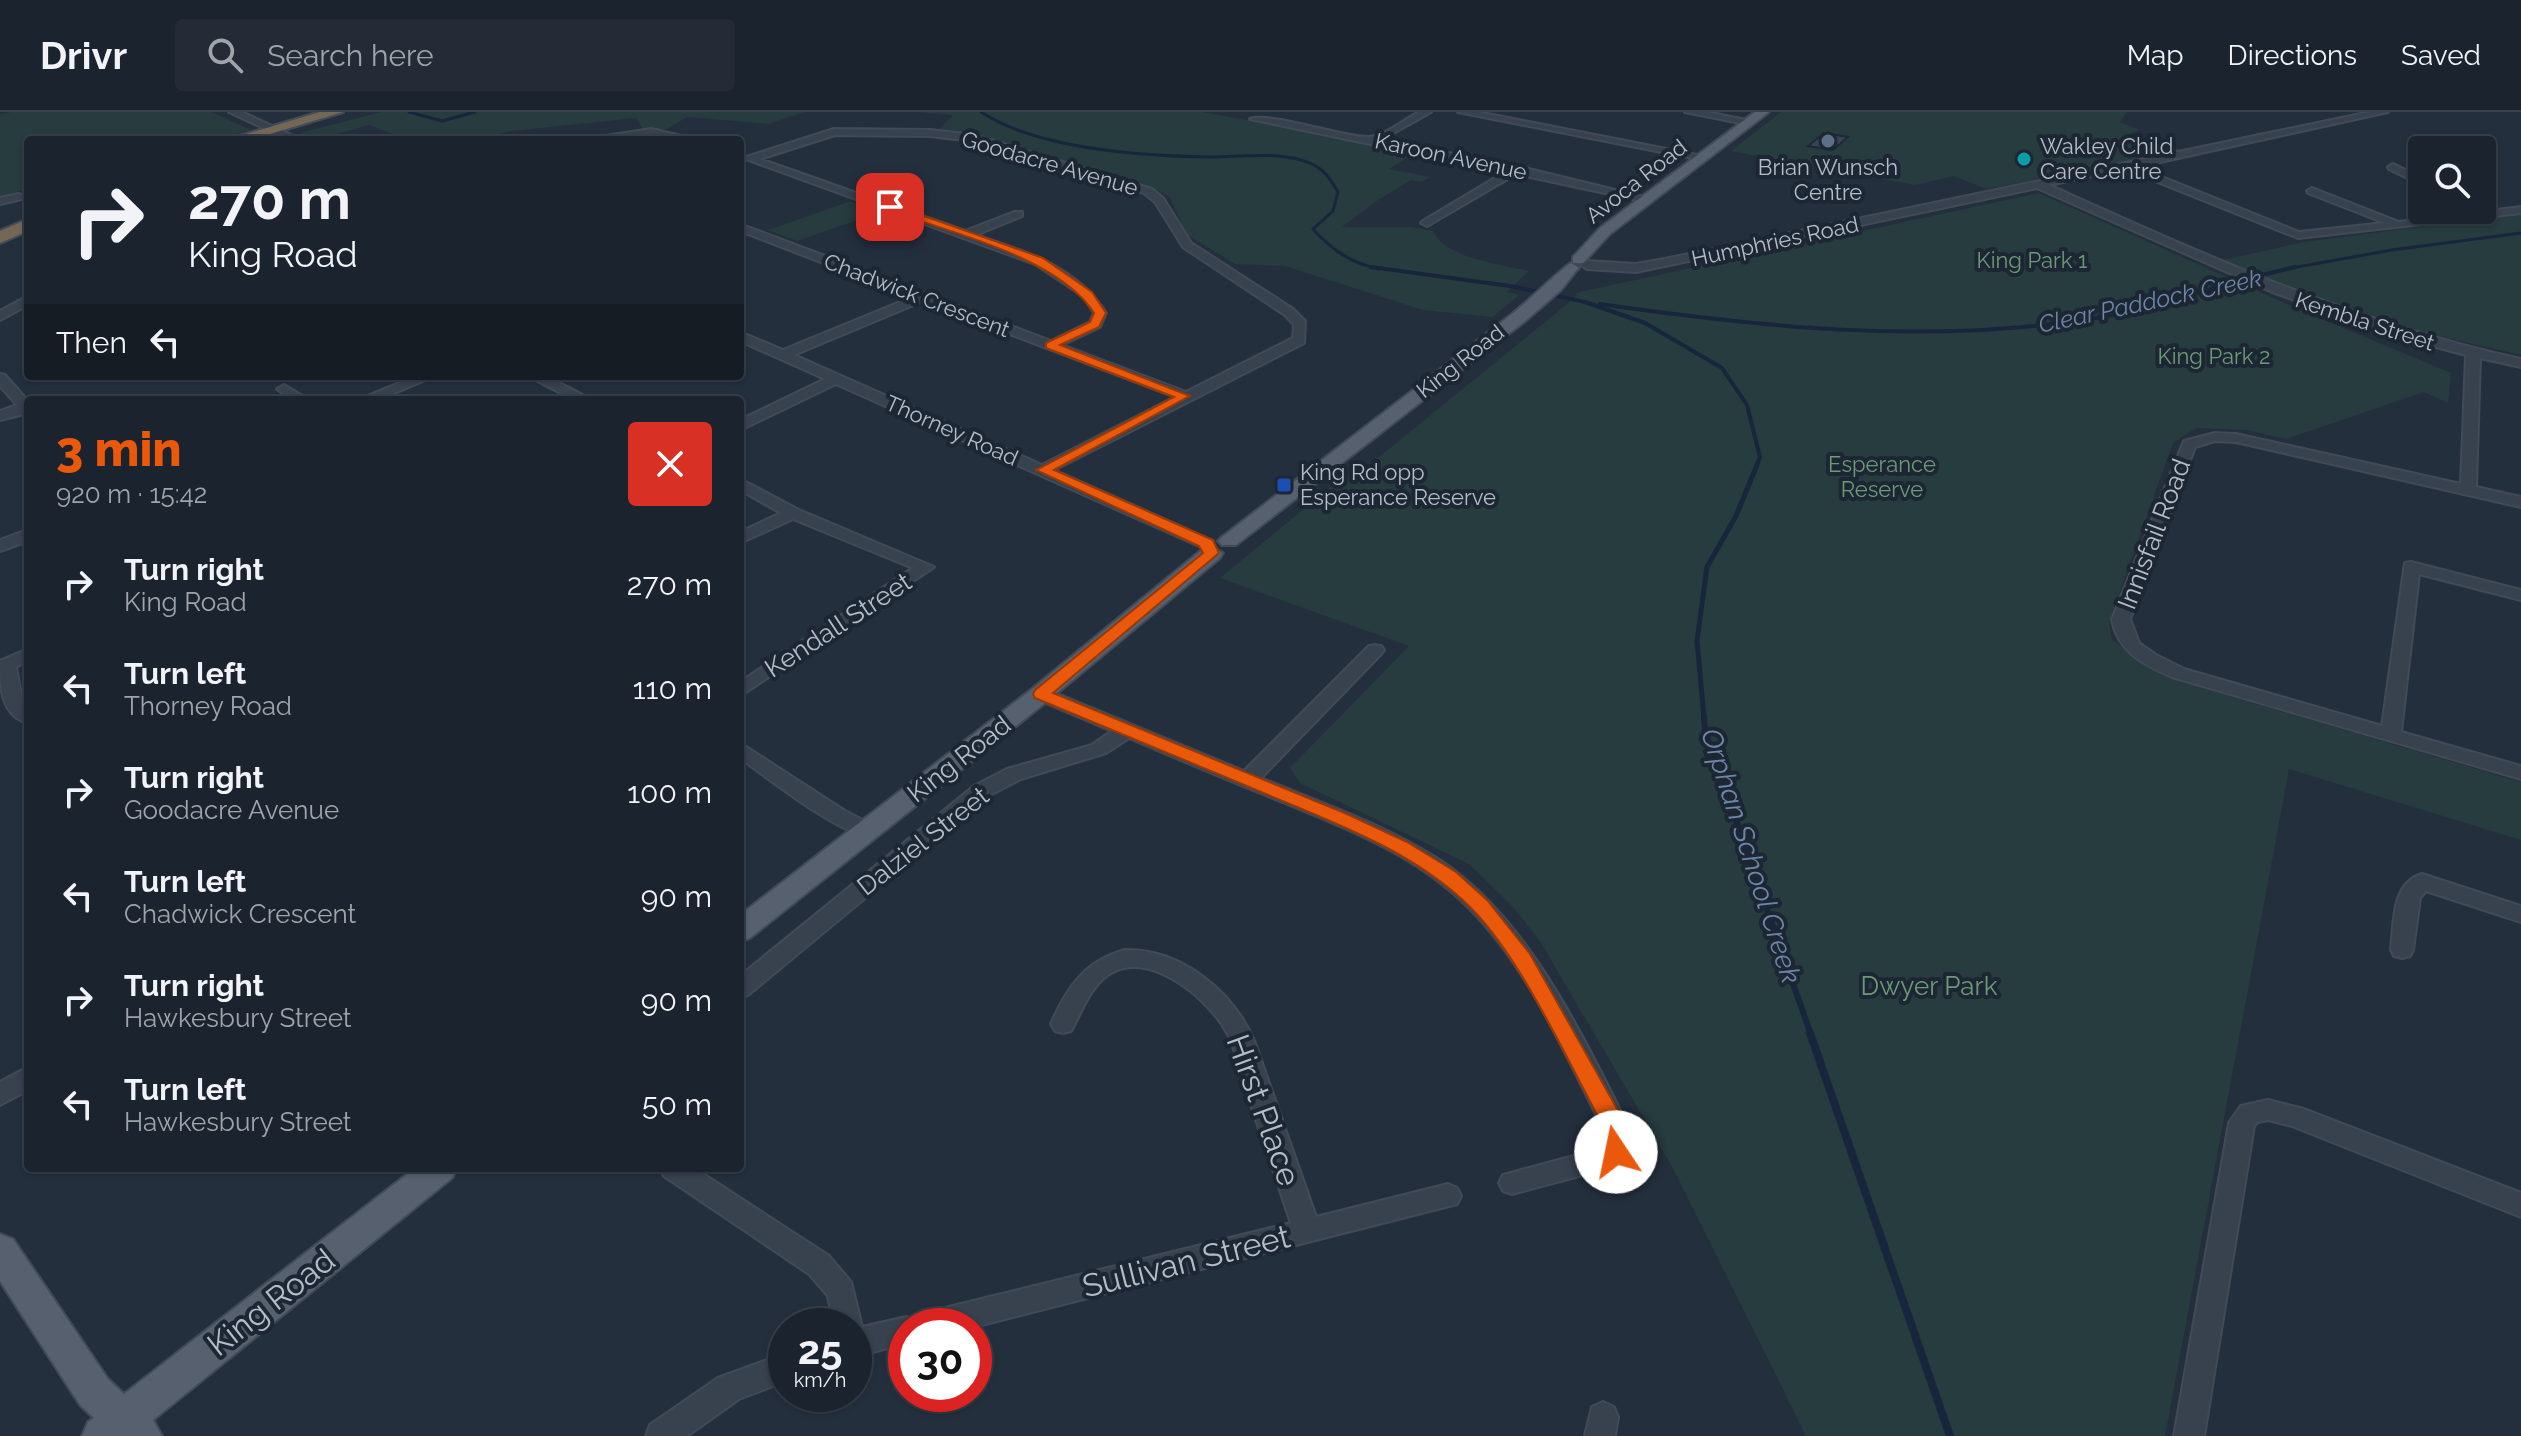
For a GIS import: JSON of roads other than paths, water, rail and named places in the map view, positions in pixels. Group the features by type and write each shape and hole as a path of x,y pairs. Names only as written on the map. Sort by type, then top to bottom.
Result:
{"highway":[{"path":"252,136 340,114"},
{"path":"265,136 276,131"},
{"path":"0,225 24,214"},
{"path":"0,238 24,226"}],"main road":[{"name":"Avoca Road","path":"1540,299 1579,264 1605,231 1763,112"},
{"name":"King Road","path":"744,928 1041,694 1216,546 1540,299"},
{"name":"King Road","path":"123,1430 435,1172"},
{"path":"0,1250 94,1392 123,1430"}],"street":[{"path":"234,112 288,136"},
{"path":"1373,140 1426,112"},
{"path":"1463,112 1702,157"},
{"path":"1690,112 1750,122"},
{"name":"Humphries Road","path":"1579,264 1636,268 1655,265 2378,112"},
{"name":"Karoon Avenue","path":"1255,119 1517,169 1647,199"},
{"path":"622,136 660,132 677,136"},
{"name":"Goodacre Avenue","path":"745,157 828,132 930,133 970,137 1148,191 1159,200 1187,245 1289,312 1300,324 1299,340 1043,470"},
{"path":"745,157 1039,261 1088,294 1100,313 1095,324 1050,346"},
{"path":"2129,167 2298,235 2521,210"},
{"path":"2393,167 2408,175"},
{"path":"1427,223 1517,169"},
{"path":"860,197 911,179"},
{"name":"Kembla Street","path":"2039,185 2269,288 2377,328 2473,354 2521,363"},
{"path":"2312,191 2396,224"},
{"path":"0,201 18,197"},
{"path":"2496,209 2503,212"},
{"path":"968,234 1018,214"},
{"name":"Chadwick Crescent","path":"744,229 919,298 1184,396"},
{"path":"783,355 919,298"},
{"path":"0,316 24,302"},
{"name":"Thorney Road","path":"744,338 1216,546"},
{"path":"2468,489 2473,354"},
{"path":"0,378 24,406"},
{"path":"744,424 836,379"},
{"path":"376,396 418,380"},
{"path":"542,380 572,396"},
{"path":"284,389 295,396"},
{"path":"0,416 24,409"},
{"name":"Innisfail Road","path":"2521,502 2236,438 2199,439 2189,444 2121,619 2122,633 2133,648 2161,666 2521,773"},
{"name":"Kendall Street","path":"744,486 793,513 926,567 744,687"},
{"path":"744,536 793,513"},
{"path":"0,546 24,537"},
{"path":"2391,735 2411,567 2521,595"},
{"path":"1247,780 1375,650"},
{"path":"24,656 6,665 13,702 24,713"},
{"path":"1041,694 1341,819 1412,854 1463,889 1513,946 1617,1130 1619,1142 1616,1152 1608,1158 1512,1183"},
{"name":"Dalziel Street","path":"744,986 981,791 1014,774 1099,749 1126,731"},
{"path":"744,752 838,816 867,831"},
{"path":"2402,950 2409,895 2422,882 2521,914"},
{"name":"Hirst Place","path":"1063,1024 1084,983 1106,964 1128,957 1149,959 1180,974 1209,994 1235,1025 1308,1231"},
{"path":"0,1095 24,1080"},
{"path":"2189,1436 2242,1123 2250,1113 2260,1110 2295,1116 2521,1205"},
{"path":"679,1172 819,1265 841,1291 844,1308"},
{"name":"Sullivan Street","path":"992,1309 1448,1196"},
{"path":"661,1436 729,1388 768,1374"}],"waterway":[{"name":"Orphan School Creek","path":"409,112 442,121 475,112"},
{"name":"Orphan School Creek","path":"981,112 1032,135 1092,148 1183,156 1276,156 1302,160 1325,173 1338,192 1333,211 1313,229 1343,255 1374,267"},
{"name":"Clear Paddock Creek","path":"2289,268 2392,250 2521,233"},
{"name":"Orphan School Creek","path":"1374,267 1510,286 1585,302 1645,323 1722,368 1747,405 1760,457 1756,467"},
{"name":"Orphan School Creek","path":"1374,267 1379,269"},
{"name":"Clear Paddock Creek","path":"2289,268 2295,267"},
{"name":"Clear Paddock Creek","path":"1600,304 1720,320 1842,330 1963,331 2023,327 2110,315 2289,268"},
{"name":"Orphan School Creek","path":"1704,718 1697,641 1707,567 1736,516 1757,465"},
{"name":"Orphan School Creek","path":"1704,716 1705,732 1811,1035"},
{"name":"Orphan School Creek","path":"1810,1033 1950,1436"}],"place":[{"name":"Brian Wunsch Centre","path":"1828,141"},
{"name":"Wakley Child Care Centre","path":"2024,159"},
{"name":"King Rd opp Esperance Reserve","path":"1284,485"}],"park label":[{"name":"King Park 1","path":"2032,260"},
{"name":"King Park 2","path":"2214,356"},
{"name":"Esperance Reserve","path":"1882,476"},
{"name":"Dwyer Park","path":"1929,986"}]}
